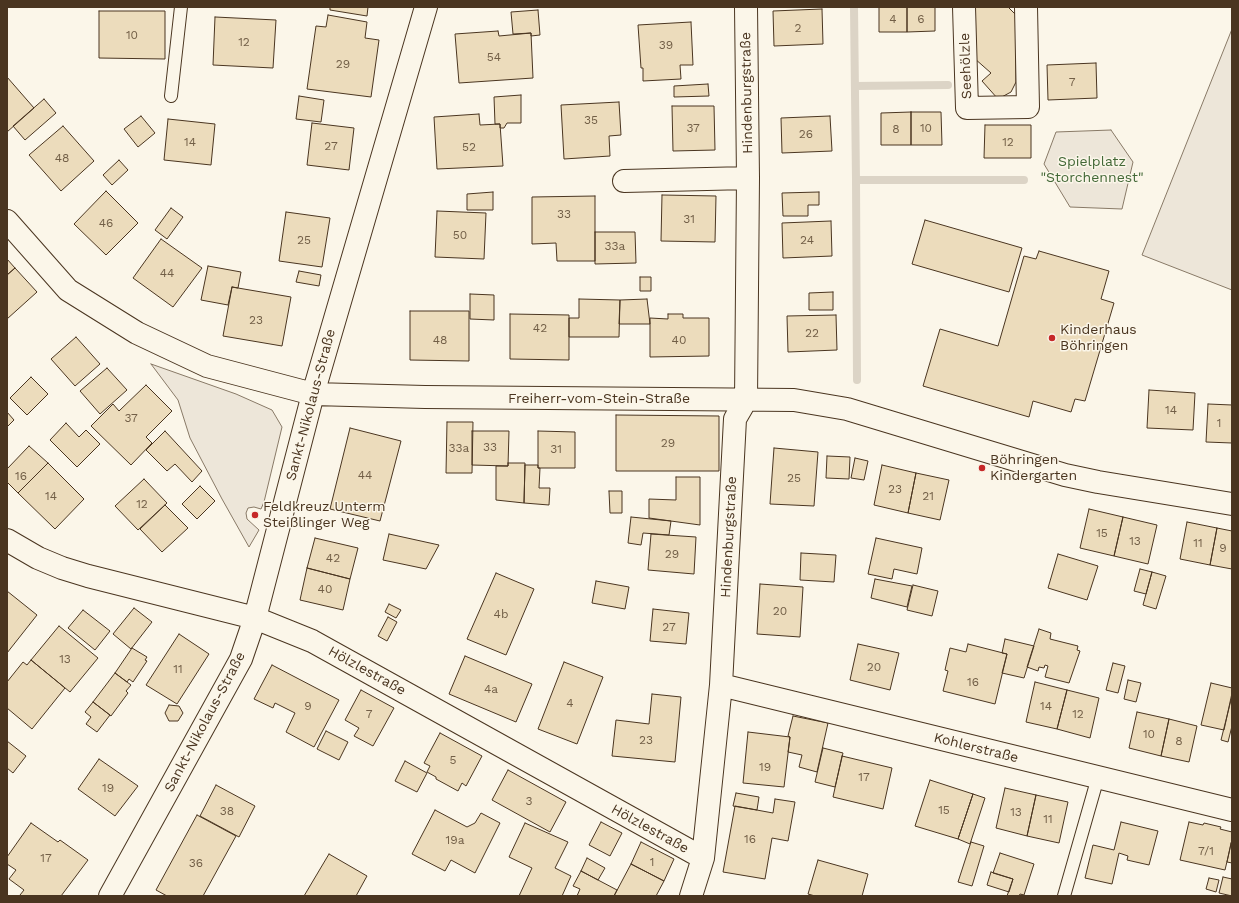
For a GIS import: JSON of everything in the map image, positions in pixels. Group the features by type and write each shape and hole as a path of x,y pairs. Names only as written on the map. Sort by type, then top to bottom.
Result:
{"street":[{"name":"Sankt-Nikolaus-Straße","path":"112,895 241,659 255,618 313,394 426,7"},
{"name":"Hindenburgstraße","path":"691,896 703,858 721,685 735,419 746,400 748,178 746,7"},
{"name":"Seehölzle","path":"964,7 967,108 1028,107 1026,7"},
{"path":"624,181 748,178"},
{"name":"Freiherr-vom-Stein-Straße","path":"7,221 68,290 137,332 207,366 313,394 425,398 794,400 847,409 1065,475 1098,482 1232,504"},
{"name":"Hölzlestraße","path":"7,540 38,558 62,568 88,576 255,618 312,641 703,858"},
{"name":"Kohlerstraße","path":"721,685 1232,810"}],"lane":[{"path":"171,96 181,7"},
{"path":"1064,896 1098,777"}],"green space":[{"path":"1232,29 1232,290 1142,255"},
{"name":"Spielplatz \"Storchennest\"","path":"1111,130 1133,162 1122,209 1070,207 1044,164 1056,132"},
{"path":"151,364 236,394 272,410 282,427 264,502 261,509 254,507 248,508 246,513 247,519 259,530 249,547 190,438 178,400"}],"building":[{"path":"330,7 368,7 367,16 330,10"},
{"path":"879,7 907,7 907,32 879,32"},
{"path":"907,7 935,7 935,31 907,32"},
{"path":"973,7 1008,7 1016,15 1016,82 1011,92 998,99 982,81 991,73 974,58"},
{"path":"822,9 823,44 774,46 773,11"},
{"path":"538,10 540,35 531,36 531,33 513,34 511,12"},
{"path":"99,11 165,11 165,59 99,58"},
{"path":"328,15 367,22 365,38 379,40 371,97 307,89 316,26 326,27"},
{"path":"215,17 276,20 273,68 213,65"},
{"path":"691,22 693,65 680,65 681,79 643,81 638,25"},
{"path":"498,31 499,36 531,33 533,78 459,83 455,34"},
{"path":"1096,63 1097,98 1048,100 1047,65"},
{"path":"7,77 34,108 7,132"},
{"path":"708,84 709,96 674,97 674,86"},
{"path":"521,95 521,123 507,123 504,128 500,128 500,124 495,124 494,97"},
{"path":"299,96 324,100 321,122 296,119"},
{"path":"44,99 56,113 25,140 13,126"},
{"path":"619,102 621,135 609,136 610,156 564,159 561,105"},
{"path":"672,106 714,106 715,150 673,151"},
{"path":"911,112 911,145 881,145 881,113"},
{"path":"911,112 941,112 942,145 911,145"},
{"path":"479,114 480,125 500,124 503,166 437,169 434,117"},
{"path":"141,116 155,133 138,147 124,129"},
{"path":"830,116 832,151 782,153 781,118"},
{"path":"168,119 215,124 211,165 164,160"},
{"path":"312,123 354,128 349,170 307,165"},
{"path":"985,125 1031,125 1031,158 984,158"},
{"path":"63,126 94,161 61,191 29,155"},
{"path":"119,160 128,170 112,185 103,175"},
{"path":"106,191 138,223 106,255 74,224"},
{"path":"493,192 493,210 467,210 467,194"},
{"path":"819,192 819,205 808,205 808,216 783,216 782,193"},
{"path":"662,195 716,196 715,242 661,241"},
{"path":"595,196 595,261 557,261 556,243 532,244 532,197"},
{"path":"171,208 183,217 167,239 155,230"},
{"path":"437,211 486,213 484,259 435,257"},
{"path":"286,212 330,218 322,267 279,261"},
{"path":"925,220 1022,248 1009,292 912,264"},
{"path":"831,221 832,256 783,258 782,223"},
{"path":"595,232 635,232 636,263 595,264"},
{"path":"161,239 202,268 173,307 133,278"},
{"name":"Kinderhaus Böhringen","path":"1039,251 1109,271 1101,299 1114,303 1085,401 1075,399 1071,412 1033,401 1029,417 923,386 940,329 998,346 1024,256 1036,259"},
{"path":"7,259 15,268 7,275"},
{"path":"208,266 241,272 238,288 232,287 228,305 201,300"},
{"path":"15,268 37,292 7,319 7,275"},
{"path":"299,271 321,275 319,286 296,282"},
{"path":"640,277 651,277 651,291 640,291"},
{"path":"232,287 291,297 282,346 223,336"},
{"path":"833,292 833,310 809,310 809,293"},
{"path":"470,294 494,295 494,320 470,319"},
{"path":"579,299 620,300 619,337 569,337 569,318 579,318"},
{"path":"647,299 650,324 619,324 620,300"},
{"path":"410,311 469,311 469,361 410,360"},
{"path":"510,314 569,315 569,360 510,359"},
{"path":"668,314 683,314 683,318 709,318 709,356 650,357 650,318 668,319"},
{"path":"836,315 837,350 788,352 787,316"},
{"path":"76,337 100,364 75,386 51,359"},
{"path":"107,368 127,390 100,414 80,391"},
{"path":"31,377 48,394 27,415 10,398"},
{"path":"146,385 172,411 146,437 152,443 131,465 91,426 113,404 119,411"},
{"path":"1149,390 1195,393 1193,430 1147,428"},
{"path":"1208,404 1232,405 1232,443 1206,442"},
{"path":"7,412 14,420 7,427"},
{"path":"616,415 719,416 719,471 616,471"},
{"path":"447,422 473,422 472,473 446,473"},
{"path":"66,423 79,437 86,430 100,444 77,467 50,440"},
{"path":"350,428 401,441 380,521 330,509"},
{"path":"165,431 202,471 192,482 175,464 167,471 146,450"},
{"path":"472,431 509,431 508,466 472,465"},
{"path":"538,431 575,432 575,468 538,468"},
{"path":"29,446 48,463 18,493 7,482 7,469"},
{"path":"774,448 818,452 814,506 770,504"},
{"path":"827,456 850,457 849,479 826,478"},
{"path":"855,458 868,461 864,480 851,478"},
{"path":"48,463 84,499 55,529 18,493"},
{"path":"508,463 525,463 524,503 496,500 496,466 508,466"},
{"path":"525,465 538,465 538,468 540,468 539,488 550,488 549,505 524,503"},
{"path":"882,465 916,473 908,513 874,505"},
{"path":"916,473 949,480 940,520 908,513"},
{"path":"676,477 700,477 700,525 649,518 649,499 676,500"},
{"path":"144,479 167,503 138,530 115,506"},
{"path":"200,486 215,501 197,519 182,504"},
{"path":"609,491 622,491 622,513 610,513"},
{"path":"165,505 188,528 162,552 140,529"},
{"path":"1089,509 1123,517 1114,556 1080,548"},
{"path":"631,517 671,521 669,535 643,533 641,545 628,543"},
{"path":"1123,517 1157,525 1148,564 1114,556"},
{"path":"1187,522 1217,528 1210,565 1180,559"},
{"path":"1217,528 1232,531 1232,569 1210,565"},
{"path":"389,534 439,545 426,569 383,560"},
{"path":"651,534 696,537 694,574 648,570"},
{"path":"315,538 358,548 350,579 307,568"},
{"path":"876,538 922,548 917,574 894,569 892,579 868,574"},
{"path":"801,553 836,555 834,582 800,580"},
{"path":"1058,554 1098,566 1087,600 1048,588"},
{"path":"307,568 350,579 343,610 300,600"},
{"path":"1140,569 1152,572 1146,594 1134,591"},
{"path":"1152,572 1166,576 1156,609 1143,605"},
{"path":"496,573 534,589 506,655 467,639"},
{"path":"875,579 912,586 907,607 871,598"},
{"path":"596,581 629,587 625,609 592,603"},
{"path":"760,584 803,587 800,637 757,634"},
{"path":"913,585 938,591 932,616 907,610"},
{"path":"7,591 37,615 7,653"},
{"path":"389,604 401,610 396,618 385,612"},
{"path":"134,608 152,622 131,649 113,634"},
{"path":"653,609 689,613 686,644 650,641"},
{"path":"83,610 110,631 95,650 68,628"},
{"path":"388,617 397,622 387,641 378,636"},
{"path":"59,626 98,658 70,692 31,660"},
{"path":"1039,629 1051,633 1050,639 1078,646 1077,650 1080,651 1069,683 1045,677 1048,666 1045,665 1044,668 1039,667 1038,671 1027,667"},
{"path":"179,634 209,654 177,704 146,685"},
{"path":"1005,639 1034,646 1024,678 1002,673 1007,654 1002,653"},
{"path":"858,644 899,653 890,690 850,680"},
{"path":"968,644 1007,654 995,704 943,691 948,671 945,670 950,648 966,652"},
{"path":"132,648 147,657 145,660 147,661 133,682 129,679 127,682 115,673"},
{"path":"465,656 532,684 516,722 449,694"},
{"path":"31,660 65,688 32,729 7,708 7,682 23,662 27,665"},
{"path":"564,662 603,677 577,744 538,729"},
{"path":"1113,663 1125,666 1118,693 1106,690"},
{"path":"272,665 339,700 314,747 286,732 295,713 275,703 273,708 254,699"},
{"path":"115,673 131,685 126,691 128,693 111,716 93,702"},
{"path":"1128,680 1141,683 1136,702 1124,699"},
{"path":"1035,682 1067,690 1057,729 1026,722"},
{"path":"1211,683 1232,688 1224,730 1201,725"},
{"path":"361,690 394,708 373,746 354,736 359,728 345,720"},
{"path":"1067,690 1099,698 1090,738 1057,729"},
{"path":"652,694 681,697 675,762 612,756 616,720 649,724"},
{"path":"1231,700 1232,726 1228,742 1221,740"},
{"path":"93,702 110,715 97,732 86,724 91,717 85,712"},
{"path":"169,705 179,706 183,713 178,721 169,721 165,713"},
{"path":"1137,712 1169,719 1161,756 1129,748"},
{"path":"793,716 828,723 817,772 799,767 802,755 788,752 790,737 788,736"},
{"path":"1169,719 1197,726 1189,762 1161,756"},
{"path":"326,731 348,742 339,760 317,749"},
{"path":"748,732 790,737 784,787 743,783"},
{"path":"440,733 482,756 466,786 462,783 458,791 436,779 436,777 427,772 430,766 424,763"},
{"path":"7,741 26,756 13,773 7,768"},
{"path":"823,748 843,753 835,787 815,782"},
{"path":"842,756 892,768 883,809 833,797"},
{"path":"99,759 138,786 115,816 78,789"},
{"path":"405,761 427,773 417,792 395,781"},
{"path":"508,770 566,802 550,832 492,800"},
{"path":"930,780 973,794 958,839 915,826"},
{"path":"216,785 255,806 239,837 200,816"},
{"path":"1005,788 1036,795 1027,836 996,828"},
{"path":"736,793 759,797 757,810 733,806"},
{"path":"973,794 985,798 970,844 958,839"},
{"path":"1036,795 1068,802 1059,843 1027,836"},
{"path":"775,799 795,802 788,841 772,838 765,879 723,872 735,806 773,813"},
{"path":"435,810 467,827 475,823 481,813 500,823 475,873 451,860 445,871 412,854"},
{"path":"197,815 236,836 203,896 167,896 156,890"},
{"path":"601,822 622,833 610,856 589,845"},
{"path":"1121,822 1158,831 1149,865 1127,860 1128,856 1119,853 1112,884 1085,878 1093,845 1114,850"},
{"path":"1189,822 1203,825 1204,823 1221,827 1220,829 1232,832 1232,840 1225,870 1180,860"},
{"path":"31,823 58,842 60,840 88,860 61,896 21,896 20,895 24,890 9,879 16,870 7,864 7,857"},
{"path":"525,823 568,842 555,868 571,876 562,896 519,896 532,868 509,857"},
{"path":"641,842 674,859 664,881 631,864"},
{"path":"971,842 984,846 972,886 958,882"},
{"path":"1232,843 1232,863 1227,862"},
{"path":"1000,853 1034,864 1024,895 1020,894 1019,896 1007,896 1013,879 993,873"},
{"path":"329,854 367,876 356,896 304,896"},
{"path":"587,858 605,868 598,880 581,871"},
{"path":"818,860 868,874 862,896 815,896 808,894"},
{"path":"631,864 664,881 656,896 614,896"},
{"path":"581,871 617,890 614,896 577,896 580,889 573,886"},
{"path":"991,872 1013,879 1009,892 987,885"},
{"path":"1223,877 1232,879 1232,896 1219,893"},
{"path":"1209,878 1219,880 1216,892 1206,889"}],"waterway":[{"path":"854,7 857,380"},
{"path":"855,86 948,85"},
{"path":"856,180 1024,180"}],"place":[{"name":"Kinderhaus Böhringen","path":"1052,338"},
{"name":"Böhringen Kindergarten","path":"982,468"},
{"name":"Feldkreuz Unterm Steißlinger Weg","path":"255,515"}]}
